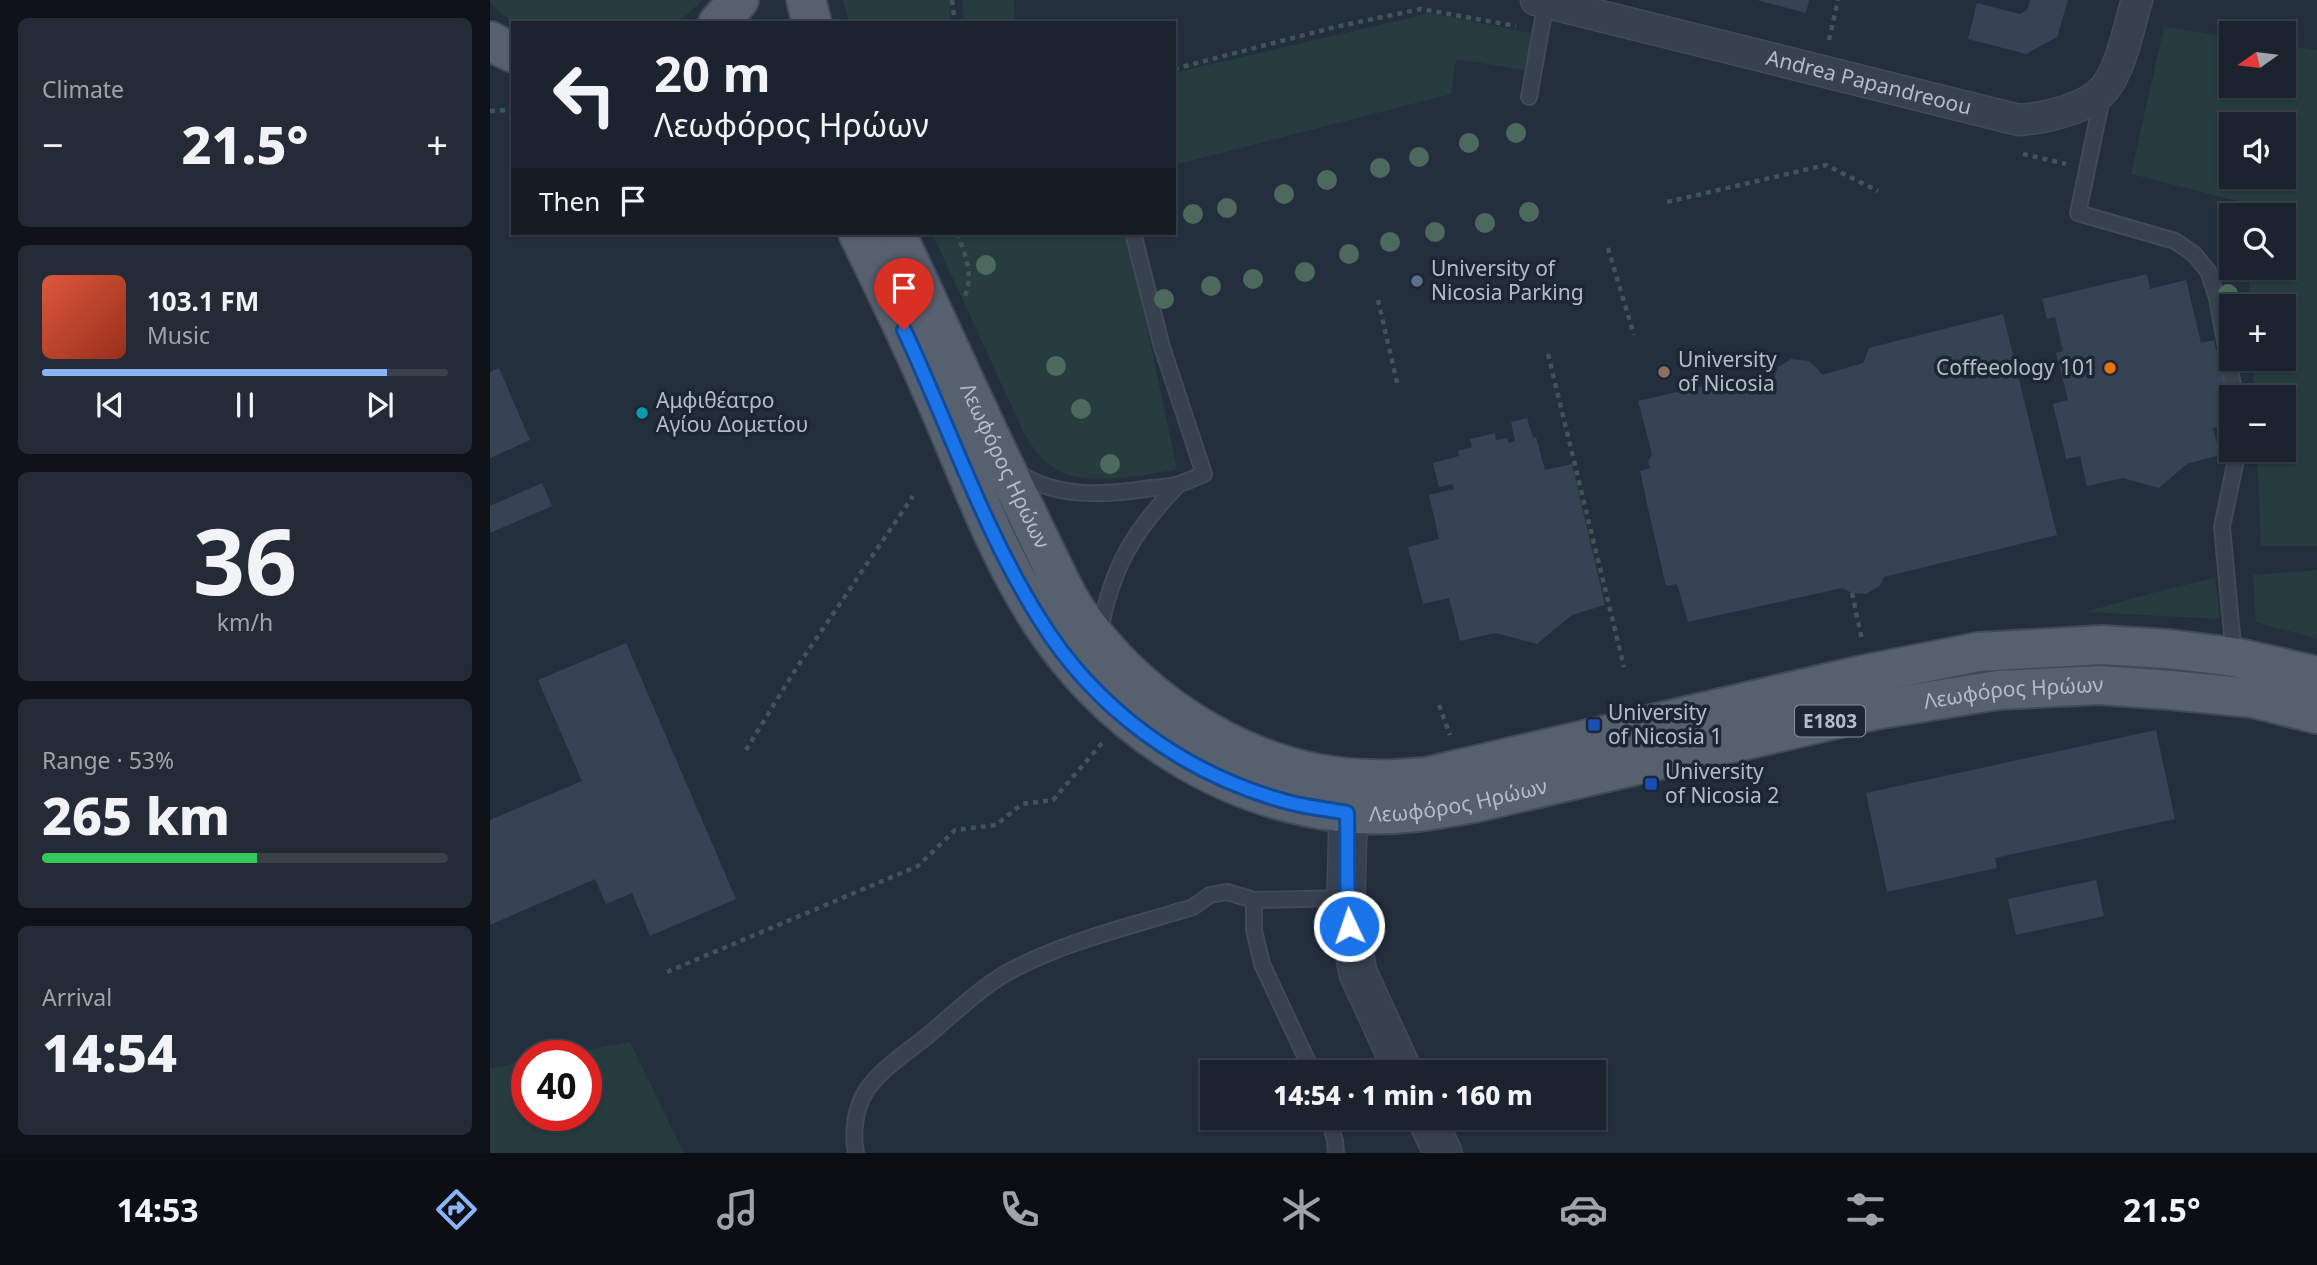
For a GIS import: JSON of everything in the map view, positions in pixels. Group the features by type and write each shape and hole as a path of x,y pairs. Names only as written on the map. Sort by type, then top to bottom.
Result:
{"main road":[{"path":"720,21 738,0"},
{"path":"806,0 811,21"},
{"path":"490,41 511,52"},
{"name":"Λεωφόρος Ηρώων","path":"859,235 933,391 957,451 1011,568 1040,620 1076,669 1117,712 1175,754 1249,789 1286,802 1348,795 1373,779 1426,777 1862,675 1978,652 2102,645 2168,649 2234,657 2317,676"},
{"name":"Λεωφόρος Ηρώων","path":"897,235 1065,592 1098,640 1136,680 1177,713 1230,744 1281,764 1386,815 1424,812 1478,802 1875,710 1998,690 2099,685 2158,689 2253,698 2317,714"}],"street":[{"path":"2104,90 2114,73 2137,0"},
{"name":"Andrea Papandreoou","path":"1541,1 2019,120 2062,112 2104,90"},
{"path":"490,66 511,62"},
{"path":"1348,795 1349,858 1346,898 1349,926 1358,973 1398,1060"},
{"path":"1432,1130 1443,1153"}],"lane":[{"path":"1529,97 1541,1"},
{"path":"2104,90 2078,213 2175,241 2194,254 2208,271 2217,298 2233,385"},
{"path":"990,436 1009,465 1023,475 1045,486 1070,491 1111,494 1178,485 1204,474 1162,347 1134,235"},
{"path":"2234,657 2222,527 2236,462"},
{"path":"1098,640 1113,578 1122,559 1158,505 1178,485"},
{"path":"856,1153 853,1138 858,1110 866,1092 884,1072 963,1006 1018,966 1061,948 1193,907 1210,895 1227,892 1254,900 1346,898"},
{"path":"1254,900 1254,930 1262,964 1307,1060"},
{"path":"1332,1130 1336,1153"}],"path":[{"path":"952,0 954,21"},
{"path":"1822,71 1838,0"},
{"path":"1176,68 1335,27 1432,9"},
{"path":"490,111 511,110"},
{"path":"1667,202 1826,165 1878,191"},
{"path":"958,235 968,265 969,285 963,301"},
{"path":"1608,248 1634,335"},
{"path":"1378,300 1398,387"},
{"path":"1548,354 1623,667"},
{"path":"746,750 797,667 913,495"},
{"path":"1852,593 1864,644"},
{"path":"1439,705 1451,738"},
{"path":"667,972 918,866 955,830 996,825 1022,804 1053,800 1110,734"}],"green space":[{"path":"490,0 702,0 677,21 511,21 490,3"},
{"path":"843,0 950,0 951,21 848,21"},
{"path":"962,0 1014,0 1015,21 964,21"},
{"path":"1431,13 1535,34 1529,71 1456,59 1451,94 1176,164 1176,73"},
{"path":"2164,27 2219,35 2219,98 2296,98 2296,47 2317,50 2317,546 2261,546 2258,462 2296,462 2296,385 2254,385 2253,371 2296,371 2296,294 2250,294 2249,280 2296,280 2296,203 2245,203 2131,174"},
{"path":"933,235 1127,235 1177,469 1133,477 1100,479 1071,476 1053,468 1043,459 1023,431"},
{"path":"2317,570 2317,639 2256,622 2253,575"},
{"path":"2215,578 2220,619 2085,612 2163,590"},
{"path":"630,1042 684,1153 490,1153 490,1068 511,1064 511,1131 602,1131 602,1047"}],"building":[{"path":"1757,0 1809,0 1806,13"},
{"path":"2030,0 2068,0 2057,37 2026,54 1968,39 1977,3 2020,14 2027,10"},
{"path":"2147,274 2150,289 2186,280 2201,343 2214,340 2219,371 2221,371 2225,385 2219,385 2219,426 2213,428 2219,455 2187,464 2159,488 2123,478 2087,486 2080,456 2066,459 2053,404 2068,400 2056,353 2063,351 2055,317 2047,319 2042,299"},
{"path":"2003,314 2057,535 1884,577 1880,586 1866,594 1852,593 1842,588 1688,622 1677,584 1666,586 1649,513 1640,471 1650,468 1648,461 1652,454 1638,401 1725,381 1741,394 1771,387 1778,367 1791,359 1809,361 1822,375 1863,363 1869,348"},
{"path":"499,368 530,440 490,458 490,372"},
{"path":"1527,418 1533,438 1536,437 1545,470 1572,464 1605,605 1572,615 1537,644 1495,633 1460,641 1449,598 1423,604 1408,547 1439,539 1429,495 1454,489 1453,484 1439,487 1433,463 1459,456 1458,451 1472,447 1470,439 1495,433 1496,440 1507,438 1509,443 1515,441 1511,422"},
{"path":"542,483 552,506 490,533 490,506"},
{"path":"626,643 736,899 650,936 632,893 606,904 595,879 490,925 490,820 582,781 538,680"},
{"path":"2156,730 2175,819 1995,858 1997,868 1887,892 1866,793"},
{"path":"2096,880 2104,916 2016,935 2008,899"}],"place":[{"name":"University of Nicosia Parking","path":"1417,281"},
{"name":"Coffeeology 101","path":"2110,368"},
{"name":"University of Nicosia","path":"1664,372"},
{"name":"Αμφιθέατρο Αγίου Δομετίου","path":"642,413"},
{"name":"University of Nicosia 1","path":"1594,725"},
{"name":"University of Nicosia 2","path":"1651,784"}],"route":[{"path":"904,330 1011,568 1040,620 1076,669 1117,712 1165,749 1249,789 1286,802 1347,813 1349,858 1346,898 1349,926"}]}
